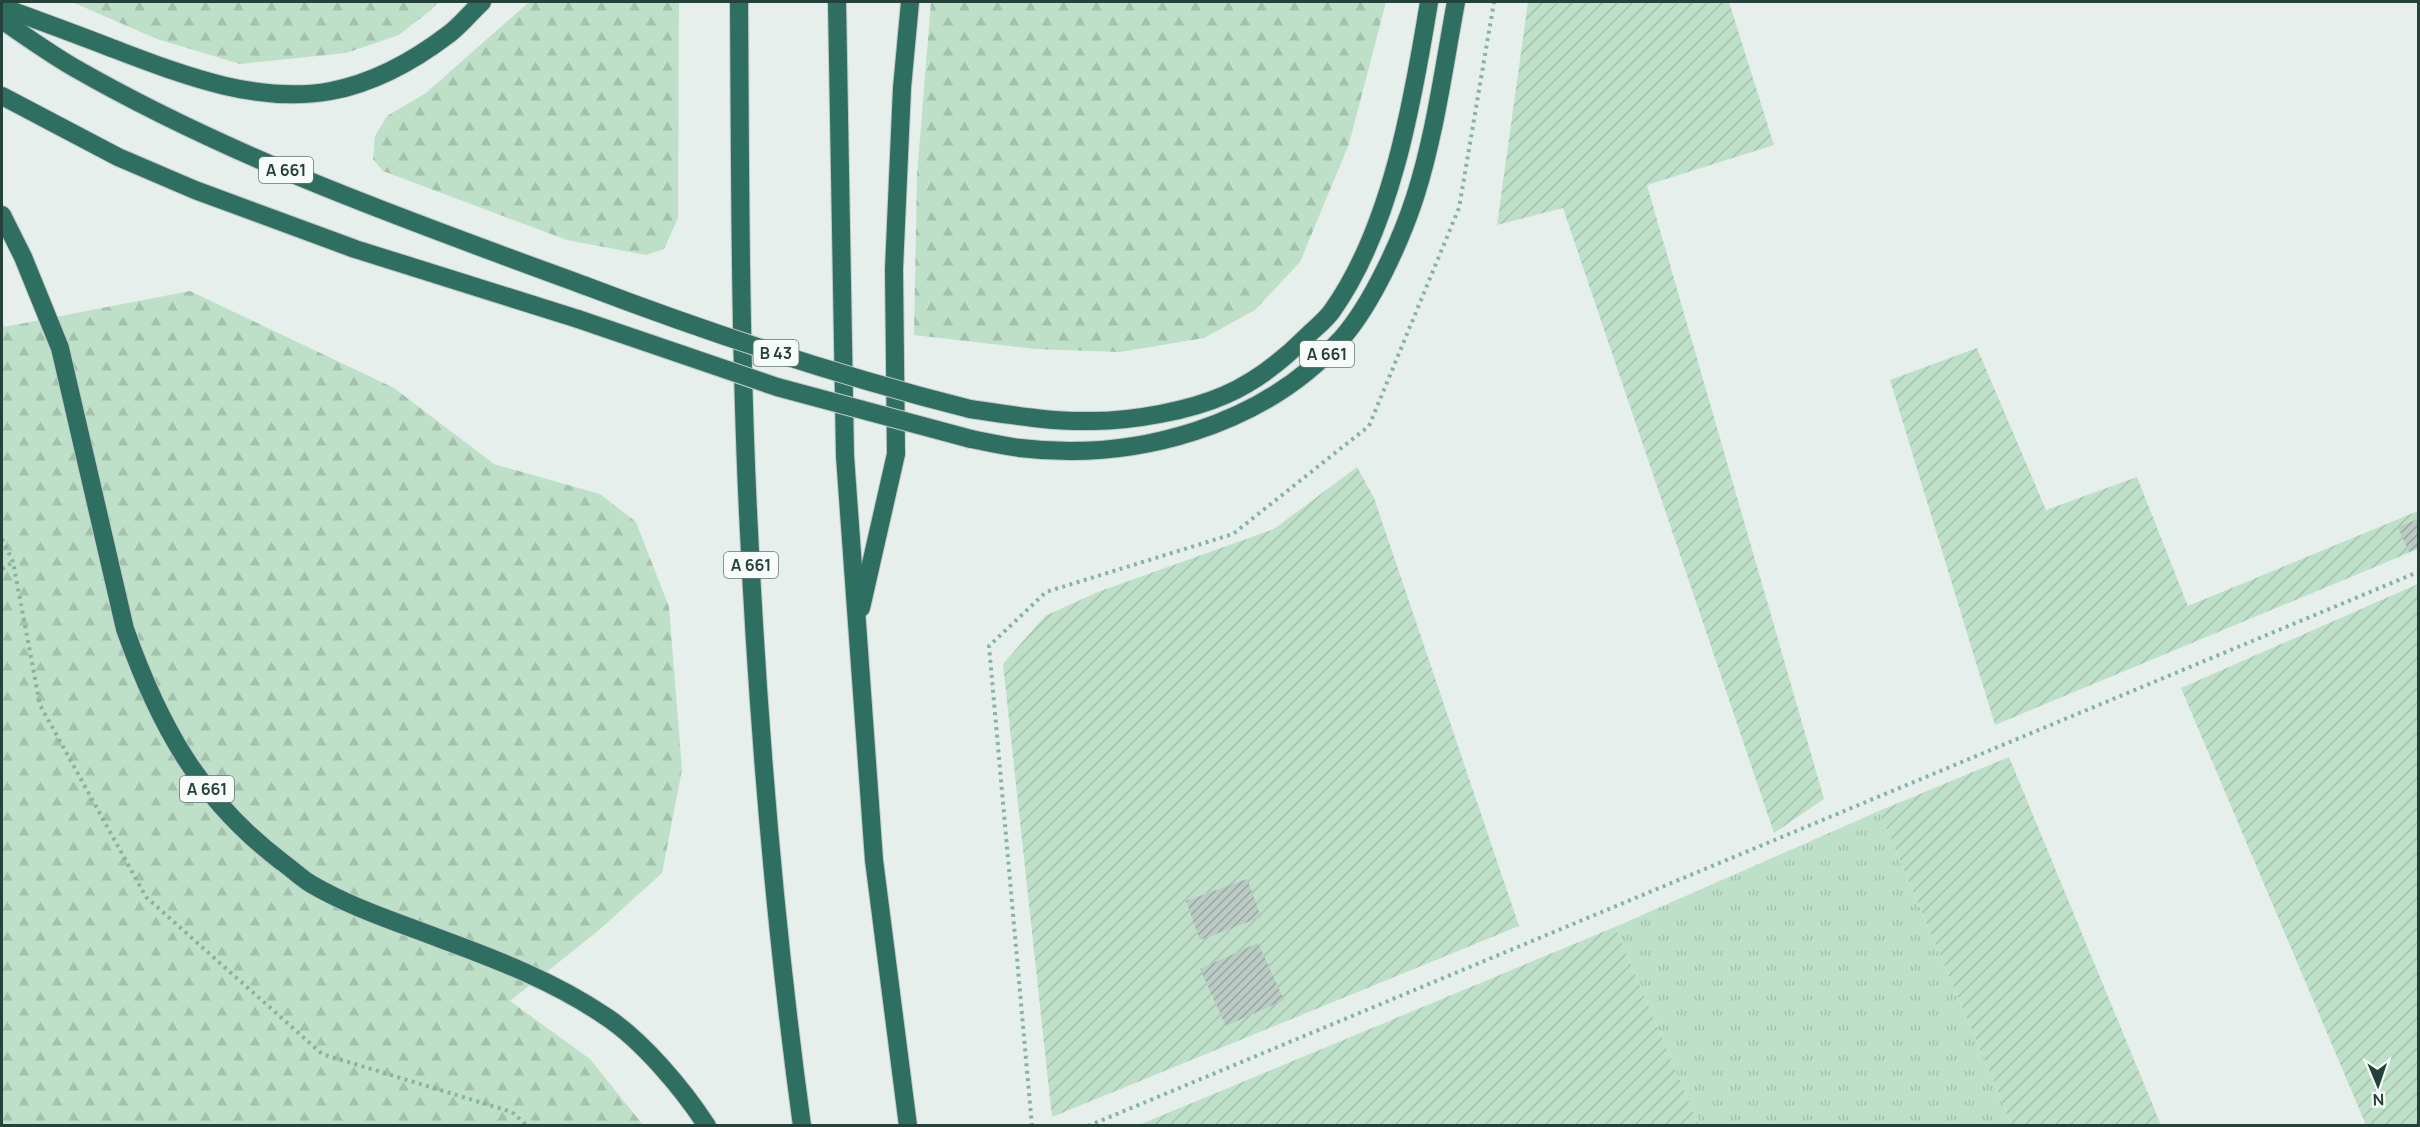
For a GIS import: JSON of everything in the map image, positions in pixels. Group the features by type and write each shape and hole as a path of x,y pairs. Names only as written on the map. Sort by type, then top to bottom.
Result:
{"highway":[{"path":"2,7 159,67 208,81 252,90 294,94 330,91 367,81 414,57 451,33 482,2"},
{"name":"A 661","path":"739,2 746,452 756,673 773,885 802,1125"},
{"path":"837,2 845,456 874,861 908,1125"},
{"path":"857,627 896,454 894,269 902,88 910,2"},
{"name":"B 43","path":"586,286 686,324 789,357 895,390 970,409 1053,421 1095,421 1144,416 1191,406 1224,395 1256,379 1296,347 1331,313 1354,274 1388,190 1412,106 1429,2"},
{"name":"A 661","path":"2,96 118,157 195,190 355,249 578,319 777,387 971,440 1021,448 1069,451 1122,447 1168,439 1212,426 1253,408 1287,387 1314,366 1344,336 1370,296 1396,246 1415,196 1437,105 1456,2"},
{"name":"A 661","path":"2,20 72,67 163,116 350,198 586,286"},
{"name":"A 661","path":"2,215 23,257 60,348 125,629 140,671 184,760 217,802 261,846 310,884 362,909 523,971 607,1017 671,1078 707,1125"}],"path":[{"path":"1032,1125 989,646 1046,592 1233,534 1369,426 1459,208 1494,2"},
{"path":"2,539 13,562 40,705 146,897 322,1054 513,1112 527,1125"},
{"path":"2,569 13,562"},
{"path":"1088,1125 2418,572"}],"green space":[{"path":"72,2 438,2 399,35 346,53 240,64 157,39"},
{"path":"529,2 679,2 678,218 664,249 646,255 567,240 383,171 373,159 375,136 387,116 426,93"},
{"path":"931,2 1386,2 1349,144 1300,262 1255,310 1204,338 1120,352 1035,349 914,335 917,175"},
{"path":"1528,2 1729,2 1774,145 1647,185 1824,799 1774,833 1563,208 1497,225"},
{"path":"190,291 394,388 494,464 600,494 636,522 669,607 682,770 662,873 598,931 510,1001 590,1059 643,1125 2,1125 2,322 4,327"},
{"path":"1977,348 2046,510 2137,477 2188,606 2418,511 2418,549 1995,725 1890,380"},
{"path":"1357,467 1374,498 1519,926 1052,1117 1003,664 1045,616 1098,592 1274,529"},
{"path":"2418,584 2418,1125 2366,1125 2181,688"},
{"path":"2009,757 2161,1125 2012,1125 1879,811"},
{"path":"1879,811 2012,1125 1699,1125 1615,927"},
{"path":"1615,927 1699,1125 1139,1125"}],"building":[{"path":"2418,519 2418,548 2409,552 2398,527"},
{"path":"1247,879 1261,917 1200,940 1186,901"},
{"path":"1258,943 1284,1000 1226,1026 1200,969"}]}
